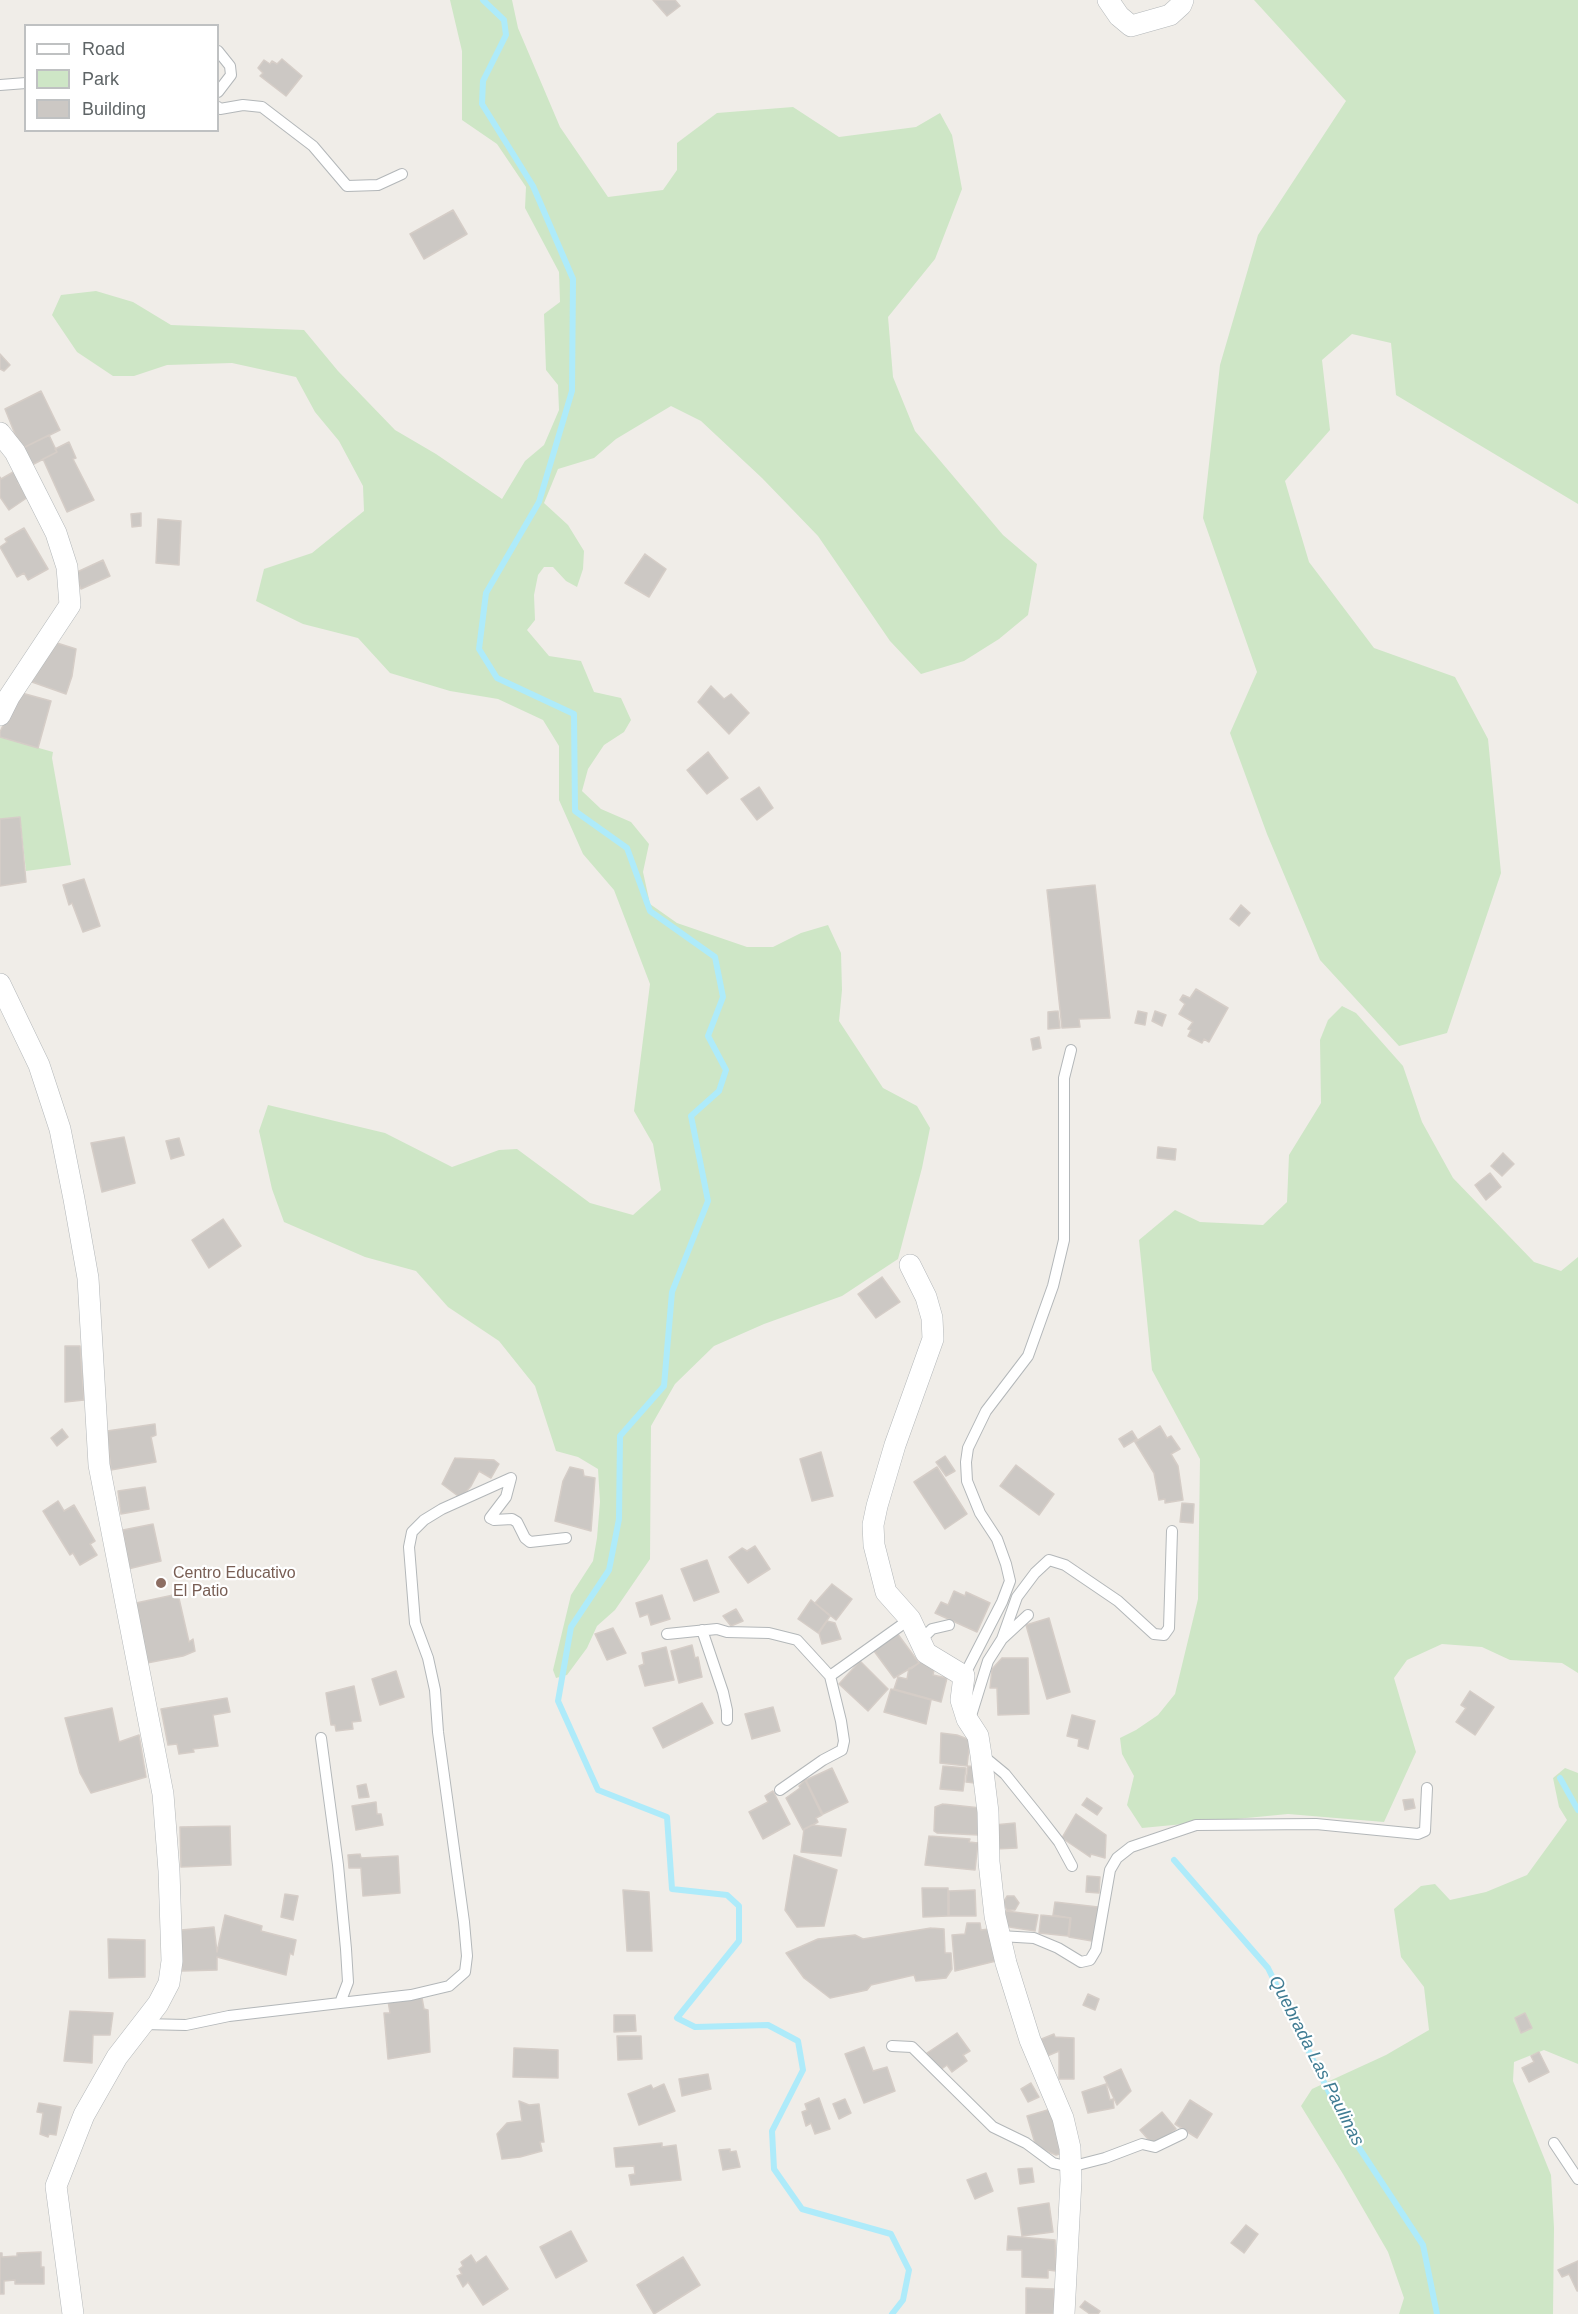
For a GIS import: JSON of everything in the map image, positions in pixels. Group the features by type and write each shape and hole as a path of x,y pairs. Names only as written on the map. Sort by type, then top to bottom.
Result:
{"street":[{"path":"1108,0 1119,16 1131,26 1170,15 1183,0"},
{"path":"0,433 15,452 56,533 68,567 70,605 9,697 0,715"},
{"path":"0,984 39,1065 60,1129 88,1278 99,1465 163,1794 169,1871 172,1961 169,1983 158,2004 117,2056 84,2115 56,2186 74,2314"},
{"path":"910,1265 926,1297 932,1318 933,1339 896,1445 873,1525 879,1568 886,1592 910,1619 926,1653 964,1676 962,1700 969,1723 978,1736 981,1755 988,1812 988,1863 995,1916 1030,2040 1063,2118 1070,2148 1064,2314"}],"lane":[{"path":"219,52 230,66 231,75 219,92"},
{"path":"0,85 24,83"},
{"path":"219,108 243,105 262,107 313,146 347,186 378,185 402,174"},
{"path":"964,1676 994,1620 1010,1581 997,1539 980,1513 968,1481 966,1462 968,1448 986,1411 1028,1356 1053,1286 1064,1240 1064,1078 1071,1050"},
{"path":"142,2024 186,2025 229,2016 411,1995 448,1986 465,1972 467,1956 464,1922 438,1732 435,1690 428,1658 416,1623 409,1547 412,1532 424,1520 442,1509 511,1478 506,1497 490,1518 494,1520 512,1519 517,1522 525,1538 530,1542 566,1538"},
{"path":"969,1723 988,1661 1002,1639 1017,1597 1035,1573 1049,1560 1065,1565 1118,1601 1154,1634 1164,1635 1169,1628 1172,1531"},
{"path":"1002,1639 1028,1615"},
{"path":"830,1676 910,1619"},
{"path":"921,1640 932,1629 949,1625"},
{"path":"702,1630 723,1692 727,1720"},
{"path":"667,1634 702,1630 769,1633 797,1640 830,1676 841,1721 844,1741 842,1750 823,1760 780,1790"},
{"path":"321,1738 338,1865 346,1949 348,1982 340,2003"},
{"path":"981,1755 1005,1774 1059,1842 1072,1866"},
{"path":"1000,1936 1034,1938 1058,1948 1081,1962 1090,1960 1096,1950 1110,1870 1117,1858 1131,1847 1196,1825 1316,1824 1418,1834 1425,1831 1427,1788"},
{"path":"892,2046 912,2047 993,2127 1026,2144 1053,2163 1070,2167 1105,2158 1142,2144 1155,2147 1182,2134"},
{"path":"1554,2143 1578,2179"}],"green space":[{"path":"450,0 512,0 518,28 560,127 608,197 663,190 677,170 677,143 717,113 793,107 839,137 916,127 940,113 952,135 962,189 935,259 888,317 893,377 915,431 1003,535 1037,564 1028,615 999,639 964,661 921,674 890,641 818,536 762,478 701,421 671,406 616,439 594,458 558,469 544,503 568,525 584,551 583,569 577,587 566,581 553,567 544,567 538,575 534,595 535,620 527,630 549,656 581,661 594,692 621,698 631,720 624,732 604,745 588,769 582,791 601,809 631,822 649,844 643,872 650,904 677,923 747,947 773,947 801,933 828,925 841,953 842,990 839,1021 883,1088 917,1106 930,1128 898,1259 842,1296 764,1324 714,1346 675,1384 651,1426 650,1559 615,1610 597,1626 587,1648 567,1675 556,1678 553,1670 571,1595 593,1561 600,1502 598,1469 578,1457 556,1451 535,1386 499,1341 448,1307 416,1271 365,1257 284,1222 272,1189 259,1131 268,1105 385,1133 452,1167 499,1150 517,1149 590,1203 633,1215 661,1190 653,1144 634,1111 650,984 614,890 583,854 559,800 559,746 543,720 498,699 450,691 390,673 358,638 303,624 256,601 264,569 312,553 364,511 363,486 339,441 315,412 296,377 232,363 167,365 134,376 113,376 77,352 52,315 61,295 96,291 133,302 171,325 304,330 338,371 395,430 436,454 502,499 525,461 544,445 559,410 558,385 546,370 544,314 560,302 559,272 525,208 526,187 497,144 462,120 462,51"},
{"path":"1254,0 1578,0 1578,504 1396,395 1391,343 1352,334 1322,360 1330,430 1285,481 1309,562 1374,648 1455,677 1488,739 1501,873 1447,1033 1399,1046 1320,960 1267,834 1230,733 1257,672 1203,518 1220,365 1258,235 1346,101"},
{"path":"0,737 53,752 52,758 71,865 26,871 20,817 0,819"},
{"path":"1342,1006 1356,1013 1403,1066 1422,1122 1453,1178 1534,1262 1561,1271 1578,1257 1578,1673 1562,1663 1510,1660 1482,1647 1442,1644 1407,1660 1394,1678 1416,1752 1384,1822 1288,1814 1142,1828 1127,1805 1134,1776 1122,1754 1120,1738 1158,1715 1175,1694 1198,1599 1200,1459 1152,1370 1139,1240 1175,1210 1200,1222 1263,1225 1287,1202 1289,1155 1321,1103 1320,1040 1328,1020"},
{"path":"1565,1768 1578,1773 1578,2064 1544,2050 1514,2062 1513,2081 1551,2175 1554,2228 1553,2314 1399,2314 1404,2298 1388,2252 1301,2106 1312,2089 1386,2055 1429,2030 1424,1987 1401,1957 1394,1909 1421,1886 1435,1884 1450,1900 1486,1892 1527,1875 1567,1820 1559,1807 1553,1778"}],"building":[{"path":"653,0 675,0 680,6 667,16"},
{"path":"282,59 302,76 286,96 260,76 263,73 258,68 264,60 270,64 272,61 277,64"},
{"path":"453,210 467,234 424,259 410,234"},
{"path":"0,354 10,365 4,371 0,369"},
{"path":"41,391 60,430 21,449 5,409"},
{"path":"49,435 57,452 30,466 21,449"},
{"path":"69,442 76,458 73,459 94,500 67,512 43,459 57,452 55,449"},
{"path":"15,471 21,481 18,483 28,497 9,510 0,497 0,477 1,479"},
{"path":"141,513 141,526 132,527 131,514"},
{"path":"158,519 181,521 179,565 156,563"},
{"path":"24,528 48,569 28,580 24,573 17,577 0,547 7,542 5,539"},
{"path":"645,554 666,569 649,597 625,583"},
{"path":"103,560 110,576 81,589 75,573"},
{"path":"57,643 76,649 72,676 66,694 32,682"},
{"path":"711,686 724,699 731,694 749,713 729,734 698,702"},
{"path":"18,692 51,701 38,748 0,737 0,732"},
{"path":"708,752 728,778 707,794 687,770"},
{"path":"759,787 773,808 757,820 741,799"},
{"path":"20,817 26,882 0,886 0,819"},
{"path":"84,879 100,926 83,932 72,903 69,905 63,885"},
{"path":"1095,885 1110,1018 1079,1019 1080,1027 1062,1028 1047,890"},
{"path":"1241,905 1250,913 1239,926 1230,919"},
{"path":"1196,989 1228,1008 1209,1042 1204,1039 1202,1043 1188,1036 1191,1030 1188,1029 1193,1022 1179,1014 1185,1004 1180,1000 1183,995 1190,998"},
{"path":"1058,1011 1060,1028 1048,1029 1048,1012"},
{"path":"1138,1011 1147,1013 1145,1025 1135,1023"},
{"path":"1155,1011 1166,1015 1162,1026 1152,1021"},
{"path":"1039,1037 1041,1048 1033,1050 1031,1039"},
{"path":"124,1137 135,1183 102,1192 91,1143"},
{"path":"179,1138 184,1155 171,1159 166,1141"},
{"path":"1158,1147 1176,1149 1175,1160 1157,1158"},
{"path":"1503,1153 1514,1164 1502,1176 1491,1166"},
{"path":"1490,1173 1501,1187 1486,1200 1475,1185"},
{"path":"223,1219 241,1246 209,1268 192,1240"},
{"path":"882,1277 900,1302 876,1318 858,1294"},
{"path":"65,1346 80,1346 84,1400 65,1402"},
{"path":"155,1424 156,1435 151,1437 156,1462 111,1470 107,1431"},
{"path":"1160,1426 1167,1438 1171,1436 1180,1449 1171,1454 1178,1466 1183,1500 1165,1503 1165,1499 1159,1500 1154,1473 1135,1442"},
{"path":"62,1429 68,1437 57,1446 51,1438"},
{"path":"1132,1431 1137,1439 1124,1447 1119,1439"},
{"path":"821,1452 833,1496 812,1501 800,1459"},
{"path":"945,1456 955,1471 946,1476 936,1462"},
{"path":"455,1458 494,1460 499,1464 491,1478 479,1471 471,1486 464,1494 458,1496 442,1484"},
{"path":"1016,1465 1054,1494 1039,1515 1000,1486"},
{"path":"570,1467 583,1470 584,1476 595,1478 591,1531 555,1521 563,1481"},
{"path":"937,1467 967,1514 945,1529 914,1482"},
{"path":"145,1487 149,1509 121,1514 118,1491"},
{"path":"58,1501 64,1511 74,1505 95,1541 90,1544 97,1555 80,1565 73,1553 70,1555 43,1511"},
{"path":"1182,1503 1194,1504 1193,1523 1180,1522"},
{"path":"153,1524 161,1561 128,1569 123,1530"},
{"path":"755,1546 770,1569 748,1583 729,1557 742,1548 747,1551"},
{"path":"707,1560 719,1592 694,1601 681,1569"},
{"path":"832,1584 852,1599 836,1620 815,1603"},
{"path":"954,1591 965,1596 966,1592 990,1603 977,1632 935,1613 941,1602 948,1605"},
{"path":"178,1594 189,1642 193,1639 195,1651 183,1656 147,1663 136,1603"},
{"path":"662,1595 670,1619 651,1625 648,1614 640,1617 636,1603"},
{"path":"811,1600 830,1616 818,1633 798,1619"},
{"path":"736,1609 743,1621 731,1626 723,1616"},
{"path":"1049,1618 1070,1692 1047,1699 1026,1625"},
{"path":"827,1621 835,1623 841,1639 822,1644 819,1633"},
{"path":"613,1628 626,1653 607,1660 595,1634"},
{"path":"897,1633 919,1663 894,1678 874,1651"},
{"path":"692,1645 695,1658 698,1657 702,1677 679,1683 671,1651"},
{"path":"666,1647 674,1680 645,1686 639,1666 644,1664 642,1653"},
{"path":"1002,1658 1028,1658 1029,1714 998,1715 997,1688 990,1688 992,1669"},
{"path":"923,1660 935,1665 933,1675 947,1678 941,1702 894,1689 898,1677 907,1679 909,1668 911,1669"},
{"path":"860,1661 888,1689 868,1711 839,1684"},
{"path":"396,1671 404,1697 380,1705 372,1679"},
{"path":"354,1686 361,1721 352,1722 353,1729 336,1731 335,1725 331,1725 326,1693"},
{"path":"891,1689 931,1700 926,1724 884,1712"},
{"path":"1470,1691 1494,1707 1475,1735 1456,1722 1466,1708 1461,1705"},
{"path":"227,1698 230,1712 213,1715 218,1746 193,1749 194,1752 179,1754 177,1744 168,1745 161,1709"},
{"path":"702,1703 713,1723 663,1748 653,1728"},
{"path":"773,1707 780,1731 752,1739 745,1714"},
{"path":"112,1708 119,1742 139,1735 146,1777 91,1793 80,1773 65,1718"},
{"path":"1072,1715 1095,1721 1088,1749 1078,1746 1079,1739 1067,1736"},
{"path":"941,1733 957,1735 970,1740 967,1766 940,1763"},
{"path":"943,1766 966,1768 963,1791 940,1789"},
{"path":"968,1766 977,1767 975,1783 966,1782"},
{"path":"832,1768 848,1802 823,1814 806,1780"},
{"path":"805,1780 822,1815 816,1818 818,1822 803,1830 786,1798 800,1788 799,1786"},
{"path":"366,1784 369,1797 359,1798 357,1786"},
{"path":"773,1791 790,1824 763,1839 749,1812 768,1802 765,1796"},
{"path":"1087,1798 1102,1808 1097,1815 1082,1805"},
{"path":"1413,1799 1415,1808 1405,1810 1403,1800"},
{"path":"376,1802 377,1814 381,1814 383,1825 356,1830 352,1806"},
{"path":"943,1804 981,1808 979,1835 934,1831 935,1807"},
{"path":"1076,1814 1106,1835 1105,1858 1091,1854 1090,1857 1062,1838"},
{"path":"1015,1823 1017,1848 995,1849 994,1825"},
{"path":"812,1825 846,1829 841,1856 801,1852 804,1829"},
{"path":"230,1826 231,1865 181,1867 180,1827"},
{"path":"929,1836 970,1839 969,1842 978,1843 975,1870 925,1865"},
{"path":"360,1854 361,1858 398,1856 400,1893 363,1896 361,1868 349,1868 348,1855"},
{"path":"794,1855 837,1870 824,1926 797,1927 785,1910"},
{"path":"1087,1876 1100,1877 1099,1893 1086,1892"},
{"path":"922,1888 948,1888 948,1916 923,1917"},
{"path":"623,1890 649,1892 652,1951 627,1951"},
{"path":"975,1890 976,1916 949,1916 949,1891"},
{"path":"285,1894 298,1896 293,1920 281,1917"},
{"path":"1007,1896 1014,1896 1019,1903 1015,1910 1007,1910 1003,1903"},
{"path":"1055,1902 1098,1907 1092,1941 1069,1937 1071,1918 1053,1915"},
{"path":"1006,1911 1038,1915 1035,1931 1003,1926"},
{"path":"225,1915 262,1926 261,1931 296,1940 293,1955 290,1953 286,1975 217,1957 217,1970 182,1971 181,1930 214,1927 217,1952"},
{"path":"1041,1915 1070,1918 1068,1936 1039,1933"},
{"path":"967,1923 980,1923 981,1930 989,1929 996,1961 955,1971 952,1935 965,1934"},
{"path":"931,1928 944,1929 945,1953 951,1953 952,1969 946,1978 916,1981 914,1975 871,1985 867,1990 830,1998 804,1978 786,1953 818,1939 855,1935 863,1939"},
{"path":"108,1939 145,1940 145,1977 109,1978"},
{"path":"1088,1994 1099,1999 1095,2010 1083,2005"},
{"path":"422,1998 424,2009 428,2010 430,2052 388,2059 384,2013 390,2013 388,2001"},
{"path":"70,2011 113,2013 110,2035 93,2035 92,2063 64,2061"},
{"path":"1525,2013 1532,2028 1521,2033 1515,2018"},
{"path":"614,2015 635,2015 636,2031 614,2032"},
{"path":"957,2033 970,2051 963,2055 967,2061 952,2072 947,2065 939,2071 927,2053"},
{"path":"1054,2034 1055,2037 1074,2038 1074,2079 1059,2079 1059,2051 1040,2059 1034,2042"},
{"path":"617,2036 641,2036 642,2059 618,2060"},
{"path":"864,2047 873,2071 887,2067 895,2091 864,2103 845,2054"},
{"path":"514,2048 558,2050 558,2078 513,2077"},
{"path":"1539,2052 1549,2072 1529,2082 1522,2068 1534,2062 1531,2056"},
{"path":"1121,2069 1131,2091 1117,2105 1104,2077"},
{"path":"708,2074 711,2089 682,2096 679,2079"},
{"path":"1031,2083 1039,2097 1028,2102 1021,2089"},
{"path":"664,2084 675,2111 639,2125 628,2094 651,2085 653,2089"},
{"path":"1106,2084 1110,2100 1113,2099 1114,2108 1088,2113 1082,2092"},
{"path":"819,2098 830,2129 815,2134 811,2123 806,2126 802,2112 807,2110 805,2104"},
{"path":"845,2099 851,2113 839,2119 833,2104"},
{"path":"1190,2100 1212,2114 1197,2138 1175,2124"},
{"path":"519,2101 529,2105 539,2104 544,2142 540,2142 542,2151 502,2159 497,2134 507,2123 522,2121"},
{"path":"39,2103 61,2107 56,2135 49,2134 48,2137 40,2134 43,2113 37,2112"},
{"path":"1051,2109 1059,2142 1060,2154 1056,2155 1042,2149 1037,2150 1027,2116"},
{"path":"1162,2112 1176,2129 1155,2147 1140,2130"},
{"path":"662,2143 662,2147 676,2145 681,2180 631,2185 629,2175 635,2174 634,2166 616,2167 614,2148"},
{"path":"730,2149 730,2152 736,2151 740,2167 723,2170 719,2150"},
{"path":"1032,2168 1034,2182 1020,2184 1018,2169"},
{"path":"986,2173 993,2191 975,2199 967,2180"},
{"path":"1049,2203 1053,2232 1022,2236 1018,2208"},
{"path":"1246,2225 1258,2234 1244,2253 1231,2243"},
{"path":"571,2231 587,2261 556,2278 540,2247"},
{"path":"1008,2236 1055,2240 1056,2271 1048,2270 1048,2278 1022,2277 1022,2250 1007,2250"},
{"path":"41,2252 44,2284 15,2284 15,2280 4,2281 4,2294 0,2294 0,2253 2,2257 17,2256 17,2253"},
{"path":"471,2255 476,2263 486,2256 508,2289 483,2305 468,2282 463,2287 457,2276 462,2274 459,2269 463,2266 461,2262"},
{"path":"683,2257 700,2285 654,2314 637,2285"},
{"path":"1578,2261 1577,2291 1569,2274 1562,2277 1558,2270"},
{"path":"1026,2288 1054,2289 1054,2314 1026,2314"},
{"path":"1085,2301 1100,2311 1098,2314 1090,2314 1080,2307"}],"waterway":[{"path":"483,0 504,20 506,35 483,81 482,104 533,186 573,279 572,391 539,502 486,593 479,649 497,678 574,714 575,811 627,848 650,911 715,957 723,997 708,1036 726,1070 719,1091 691,1116 708,1201 672,1292 664,1386 620,1436 619,1519 609,1570 571,1627 558,1701 598,1790 667,1817 672,1889 727,1895 739,1906 739,1941 677,2018 695,2027 768,2025 798,2041 803,2070 772,2131 774,2169 802,2209 891,2234 909,2270 903,2300 892,2314"},
{"path":"1560,1778 1578,1810"},
{"name":"Quebrada Las Paulinas","path":"1174,1860 1268,1968 1348,2131 1423,2245 1437,2314"}],"place":[{"name":"Centro Educativo El Patio","path":"161,1583"}]}
